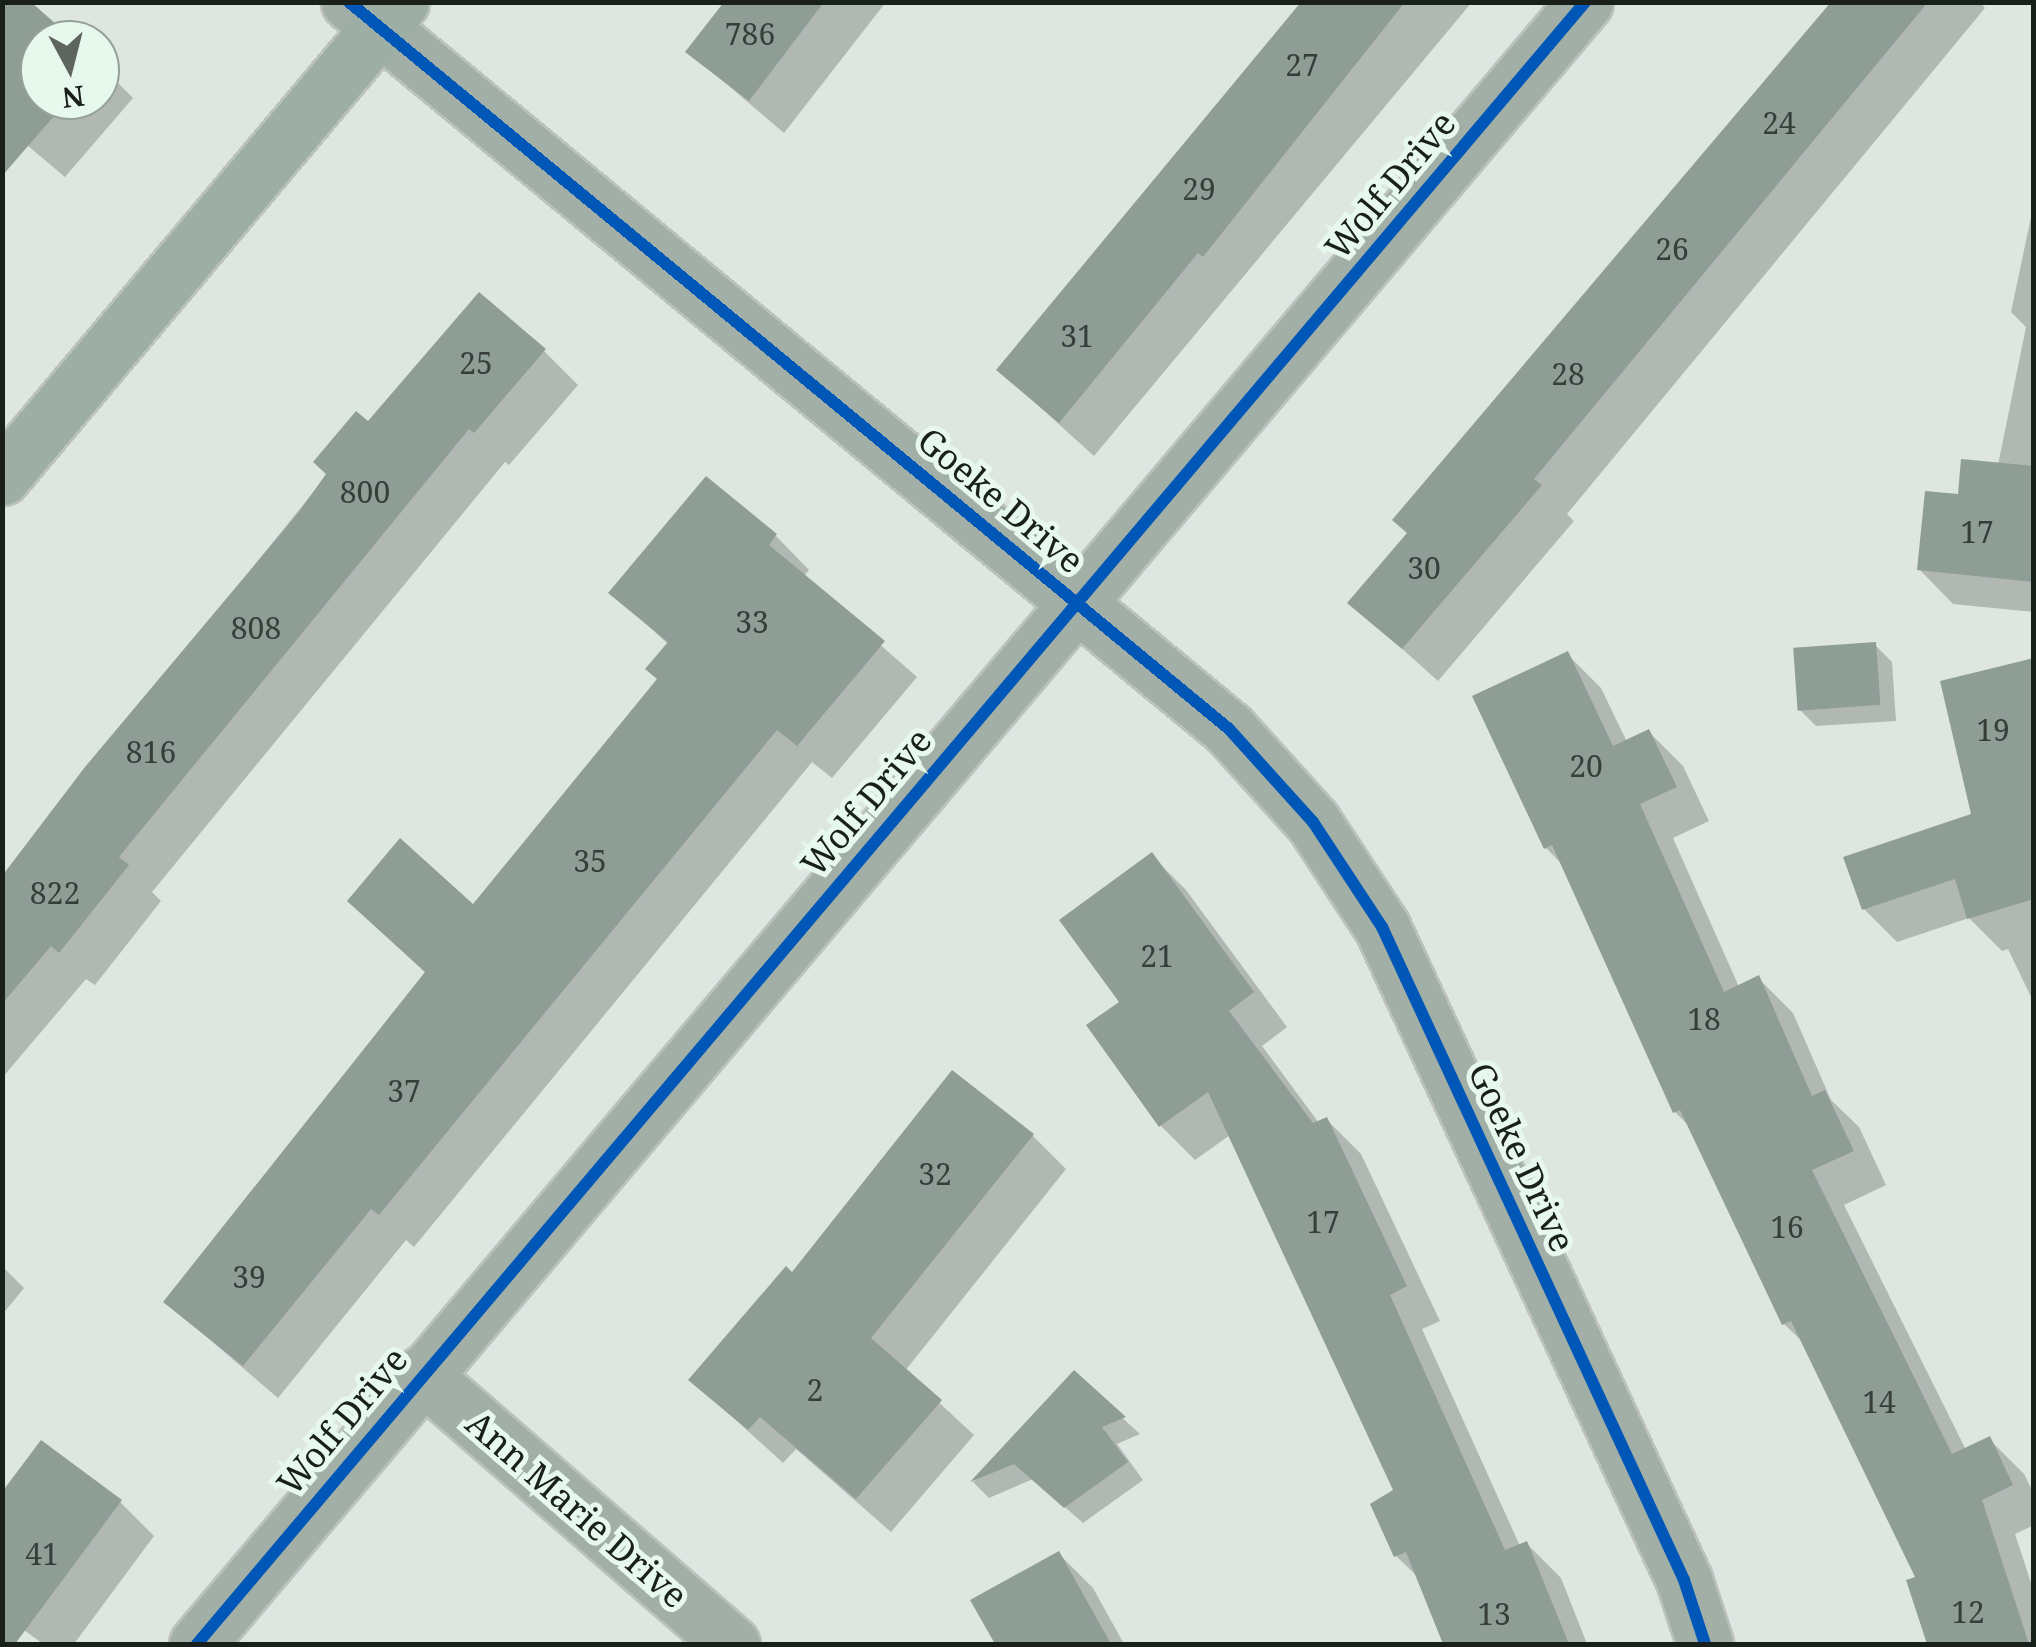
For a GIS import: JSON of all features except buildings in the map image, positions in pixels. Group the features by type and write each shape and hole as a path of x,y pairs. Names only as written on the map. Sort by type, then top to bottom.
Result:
{"street":[{"name":"Wolf Drive","path":"197,1644 420,1374 1585,2"},
{"name":"Goeke Drive","path":"378,10 1228,729 1313,822 1382,926 1684,1580 1705,1644"},
{"path":"2,477 378,10"},
{"name":"Ann Marie Drive","path":"420,1374 732,1644"}],"cycle path":[{"path":"349,2 1229,729 1313,822 1382,927 1684,1580 1705,1644"},
{"path":"197,1644 1585,2"}]}
